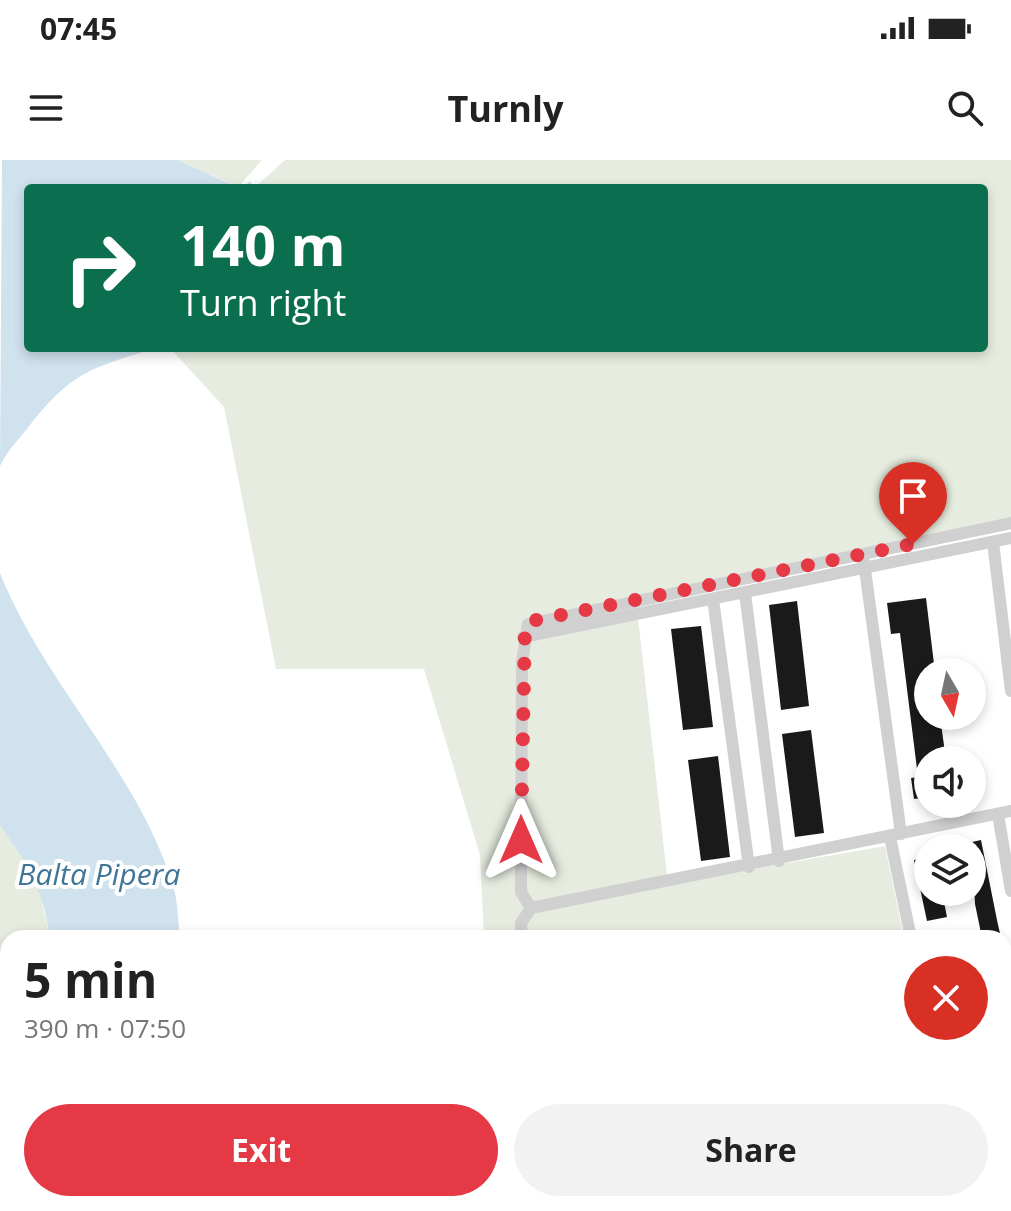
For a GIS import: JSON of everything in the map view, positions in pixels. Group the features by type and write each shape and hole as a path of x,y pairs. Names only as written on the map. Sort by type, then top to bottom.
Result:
{"street":[{"path":"523,637 745,593 1011,523"},
{"path":"914,551 1011,538"},
{"path":"993,542 1011,691"},
{"path":"531,908 521,892 525,627 536,620 864,562"},
{"path":"864,562 910,930"},
{"path":"745,593 779,861"},
{"path":"713,599 749,867"},
{"path":"521,930 521,923 531,908 779,861 1004,812 1011,891"}],"shaded area":[{"path":"178,160 262,160 241,184 231,184"},
{"path":"285,160 1011,160 1011,526 636,600 668,884 885,846 902,930 484,930 480,855 424,669 276,669 224,407 174,352 988,352 988,184 258,184"},
{"path":"0,825 19,849 34,878 48,930 0,930"}],"water":[{"path":"2,160 178,160 230,184 24,184 24,352 144,352 100,367 72,382 45,407 0,466"},
{"name":"Balta Pipera","path":"0,573 41,653 139,807 159,847 174,889 179,930 49,930 31,871 0,825"}],"building":[{"path":"926,598 933,658 914,658 914,730 942,730 944,746 914,746 900,633 891,634 887,603"},
{"path":"797,601 809,706 781,710 769,605"},
{"path":"701,626 713,727 683,730 671,629"},
{"path":"811,730 824,833 795,837 782,734"},
{"path":"718,756 730,857 701,861 688,760"},
{"path":"986,864 999,930 980,930 975,906 986,906"},
{"path":"924,906 945,906 947,917 927,921"}],"route":[{"path":"521,840 523,637 525,627 531,621 913,544"}]}
